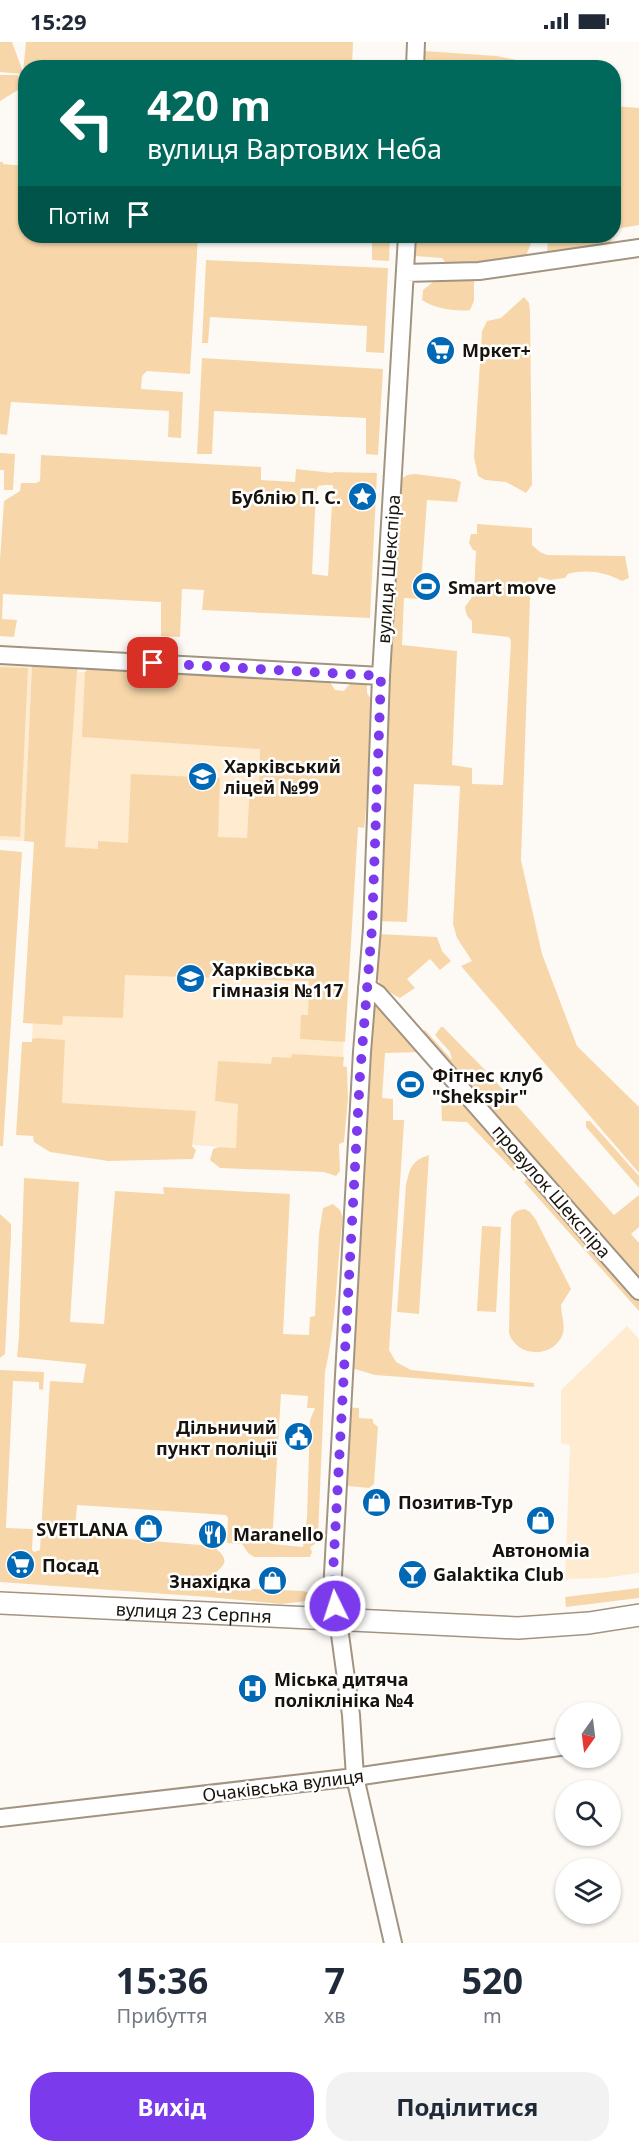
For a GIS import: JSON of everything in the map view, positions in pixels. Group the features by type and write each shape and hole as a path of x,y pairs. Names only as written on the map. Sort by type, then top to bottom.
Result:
{"street":[{"path":"415,60 416,42"},
{"name":"вулиця Шекспіра","path":"393,1943 355,1777 351,1715 332,1592 352,1215 372,928 381,676 407,243"},
{"path":"405,273 479,271 639,248"},
{"path":"0,655 381,676"},
{"name":"провулок Шекспіра","path":"367,987 378,994 430,1050 639,1291"},
{"name":"вулиця 23 Серпня","path":"0,1603 519,1628 590,1623 639,1615"},
{"name":"Очаківська вулиця","path":"0,1818 355,1777 555,1748"}],"shaded area":[{"path":"0,42 12,42 19,60 18,74 0,72"},
{"path":"26,42 353,42 352,60 24,60"},
{"path":"424,51 497,56 516,60 419,60 420,53"},
{"path":"0,75 18,75 18,90 0,101"},
{"path":"621,107 639,108 639,225 621,228"},
{"path":"0,162 18,165 18,243 198,243 190,374 147,371 142,376 141,389 183,392 181,438 168,437 169,411 11,402 7,435 0,434"},
{"path":"372,243 390,243 389,261 372,260"},
{"path":"411,243 531,243 526,256 489,264 450,268 442,258 413,254"},
{"path":"548,243 610,243 608,247 583,253 547,251"},
{"path":"206,260 388,268 384,353 366,352 367,326 210,317 208,343 202,343"},
{"path":"474,276 474,301 470,310 445,309 422,300 423,290 433,282"},
{"path":"524,297 529,303 530,312 532,485 526,493 506,482 485,480 478,476 474,457 482,331 487,321 501,318"},
{"path":"202,358 383,369 378,455 366,454 366,418 214,411 212,454 197,454"},
{"path":"0,453 15,454 13,490 4,490 4,470 0,470"},
{"path":"41,455 261,467 261,480 295,482 296,469 333,473 377,473 370,618 202,610 204,590 182,589 180,637 161,636 161,602 3,594 2,619 17,620 14,637 0,636 0,560 4,501 20,491 21,483 40,481","holes":["333,485 328,576 312,574 316,492 318,486"]},
{"path":"407,475 455,479 461,482 457,502 427,500 420,599 404,598 402,645 457,651 452,765 472,768 472,784 503,785 511,641 509,637 472,633 472,621 465,607 474,594 476,551 469,543 471,534 477,534 477,524 532,528 532,545 547,555 625,556 629,578 622,581 609,575 589,572 575,572 568,574 565,578 550,580 539,577 530,598 521,860 542,954 577,1046 639,1107 639,1173 461,966 472,961 457,938 453,924 460,786 414,784 407,922 374,921 398,481"},
{"path":"0,663 32,664 24,841 0,840"},
{"name":"Харківський ліцей №99","path":"32,664 74,666 77,669 65,847 98,849 98,841 128,843 131,774 220,778 218,837 247,838 250,786 259,786 260,749 82,737 85,672 90,667 329,681 335,690 344,691 351,683 367,684 373,722 364,828 358,827 345,1042 300,1039 301,1015 308,1015 309,981 125,975 123,1018 63,1016 62,1025 23,1023 34,842 24,841"},
{"path":"74,666 79,672 85,672 88,669 329,681 335,690 344,691 347,685 353,861 338,1154 27,1135 39,907"},
{"path":"0,667 28,668 20,837 0,836"},
{"path":"0,850 22,852 3,1146 0,1146"},
{"path":"379,934 437,937 442,951 451,961 440,970 430,959 407,979 415,988 400,998 382,986 378,979 375,964"},
{"path":"374,1006 383,1006 424,1052 385,1053 382,1098 393,1099 393,1120 404,1120 389,1350 396,1362 411,1370 534,1383 534,1387 375,1375 348,1367"},
{"path":"441,1027 489,1074 614,1215 639,1195 639,1227 631,1234 639,1243 639,1283 421,1034 425,1030 452,1060 450,1052 435,1035"},
{"path":"32,1039 65,1040 62,1103 196,1111 192,1146 196,1150 193,1159 108,1161 50,1152 34,1142 33,1136 16,1135 22,1042 32,1042"},
{"path":"292,1054 344,1057 343,1066 347,1067 348,1099 344,1142 339,1144 340,1171 336,1176 324,1172 220,1168 210,1160 213,1149 236,1148 238,1104 215,1101 218,1061 271,1064 272,1057 291,1058"},
{"path":"445,1088 451,1089 520,1166 514,1171 467,1122 442,1121 441,1097"},
{"path":"586,1121 590,1121 639,1176 639,1188 586,1127"},
{"path":"429,1155 419,1314 397,1312 406,1185 412,1166"},
{"path":"24,1178 79,1182 70,1322 104,1324 115,1191 164,1194 163,1187 290,1194 283,1334 309,1335 310,1317 315,1316 319,1234 323,1208 333,1204 340,1210 343,1218 334,1314 325,1372 318,1536 315,1544 310,1547 312,1552 310,1557 254,1557 242,1544 227,1543 228,1518 226,1515 77,1505 75,1532 81,1535 212,1546 221,1553 224,1560 223,1566 215,1573 213,1582 227,1588 304,1591 310,1597 307,1601 281,1604 0,1582 0,1370 44,1372 43,1390 39,1389 39,1382 13,1381 6,1528 33,1529 32,1550 34,1552 40,1550 50,1381 83,1383 86,1364 17,1357","holes":["281,1394 308,1396 307,1408 315,1408 310,1420 307,1517 303,1547 272,1544"]},
{"path":"529,1178 534,1179 639,1298 639,1311 524,1182"},
{"path":"525,1209 536,1220 571,1289 561,1305 563,1334 556,1345 541,1352 525,1350 518,1346 509,1333 511,1219 516,1212"},
{"path":"0,1214 11,1224 11,1236 5,1354 0,1358"},
{"path":"482,1226 501,1227 496,1312 477,1311"},
{"path":"627,1326 639,1339 639,1573 604,1578 565,1579 570,1445 561,1443 561,1390"},
{"path":"346,1407 359,1408 359,1418 373,1419 373,1423 378,1427 374,1484 369,1488 348,1486 342,1477"},
{"path":"639,1588 639,1598 566,1607 565,1597"}],"place":[{"name":"Мркет+","path":"441,350"},
{"name":"Бублію П. С.","path":"362,497"},
{"name":"Smart move","path":"427,587"},
{"name":"Харківський ліцей №99","path":"203,776"},
{"name":"Харківська гімназія №117","path":"191,979"},
{"name":"Фітнес клуб \"Shekspir\"","path":"411,1085"},
{"name":"Дільничий пункт поліції","path":"298,1437"},
{"name":"Позитив-Тур","path":"377,1502"},
{"name":"Автономіа","path":"541,1521"},
{"name":"SVETLANA","path":"149,1529"},
{"name":"Maranello","path":"212,1534"},
{"name":"Посад","path":"21,1565"},
{"name":"Galaktika Club","path":"412,1574"},
{"name":"Знахідка","path":"272,1581"},
{"name":"Міська дитяча поліклініка №4","path":"253,1689"}],"route":[{"path":"153,663 381,676 372,928 360,1075 332,1592 335,1606"}]}
